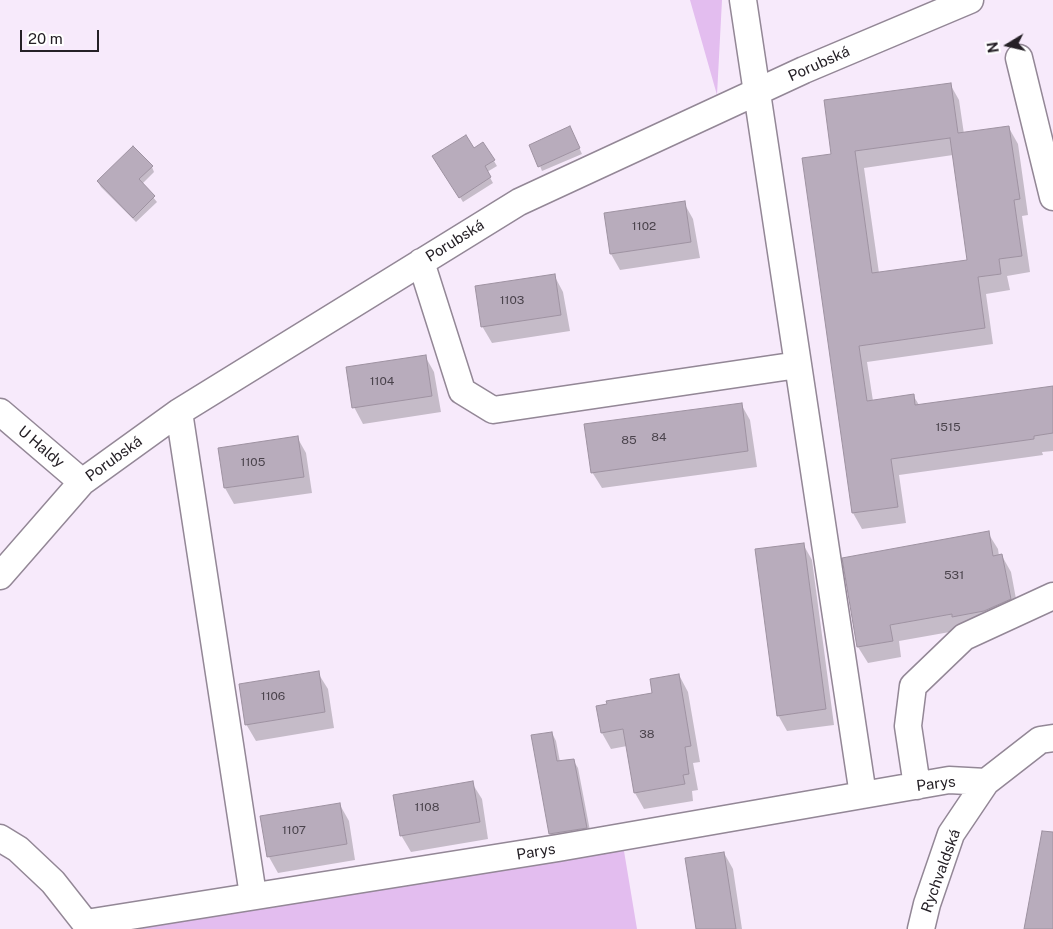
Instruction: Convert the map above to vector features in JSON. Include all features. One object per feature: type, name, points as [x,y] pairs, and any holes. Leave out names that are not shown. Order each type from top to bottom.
[{"type":"street","points":[[743,0],[863,795]]},
{"type":"street","name":"Porubská","points":[[0,576],[82,482],[179,412],[519,202],[804,70],[970,0]]},
{"type":"street","points":[[1019,58],[1053,197]]},
{"type":"street","points":[[421,262],[462,391],[492,410],[798,365]]},
{"type":"street","name":"U Haldy","points":[[0,412],[82,482]]},
{"type":"street","points":[[179,412],[253,895]]},
{"type":"street","points":[[917,786],[908,726],[913,686],[964,637],[1053,596]]},
{"type":"street","name":"Rychvaldská","points":[[921,929],[927,904],[951,834],[986,782],[1040,740],[1053,738]]},
{"type":"street","name":"Parys","points":[[88,926],[253,895],[558,848],[949,780],[986,782]]},
{"type":"street","points":[[0,838],[18,850],[53,882],[88,926]]},
{"type":"shaded area","points":[[690,0],[722,0],[717,95]]},
{"type":"shaded area","points":[[624,851],[637,929],[135,929],[140,925],[580,855]]},
{"type":"building","points":[[951,83],[958,133],[1009,126],[1020,199],[1014,200],[1022,256],[999,259],[1001,274],[978,277],[985,328],[859,346],[867,401],[914,394],[915,405],[1053,386],[1053,433],[1034,436],[1034,439],[891,459],[898,507],[852,513],[802,158],[831,154],[824,100]],"holes":[[[950,138],[967,260],[872,273],[855,151]]]},
{"type":"building","points":[[570,126],[580,148],[538,167],[529,145]]},
{"type":"building","points":[[466,135],[474,148],[483,142],[495,160],[485,166],[491,177],[459,198],[432,156]]},
{"type":"building","points":[[133,146],[153,166],[139,179],[155,196],[133,218],[97,181]]},
{"type":"building","points":[[685,201],[691,242],[610,254],[604,213]]},
{"type":"building","points":[[555,274],[561,315],[481,327],[475,286]]},
{"type":"building","points":[[426,355],[432,396],[352,408],[346,367]]},
{"type":"building","points":[[742,403],[748,451],[591,473],[584,424]]},
{"type":"building","points":[[298,436],[304,477],[224,488],[218,448]]},
{"type":"building","points":[[989,531],[993,556],[1002,554],[1011,599],[984,611],[952,617],[952,614],[890,625],[893,641],[857,647],[842,558]]},
{"type":"building","points":[[804,543],[826,709],[777,716],[755,549]]},
{"type":"building","points":[[319,671],[325,712],[245,725],[239,684]]},
{"type":"building","points":[[679,674],[691,746],[685,747],[689,774],[683,775],[685,784],[634,793],[623,729],[601,733],[596,706],[607,704],[606,701],[652,693],[650,679]]},
{"type":"building","points":[[552,732],[557,761],[574,759],[587,828],[549,834],[531,735]]},
{"type":"building","points":[[473,781],[480,822],[400,836],[393,795]]},
{"type":"building","points":[[340,803],[347,844],[267,857],[260,816]]},
{"type":"building","points":[[1042,831],[1053,832],[1053,929],[1024,929]]},
{"type":"building","points":[[724,852],[736,929],[696,929],[685,858]]}]
